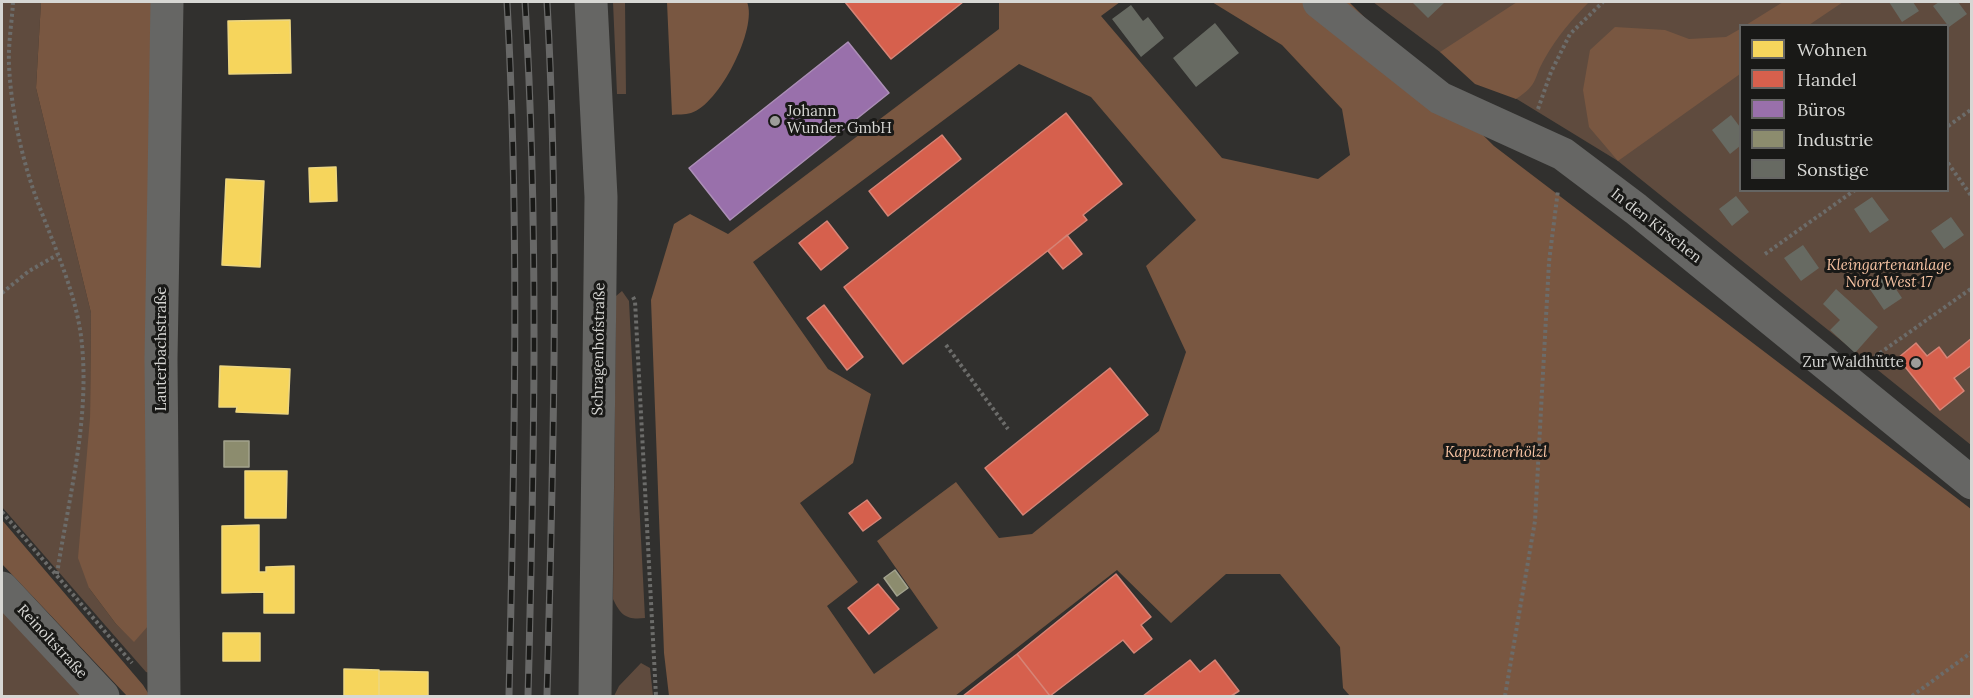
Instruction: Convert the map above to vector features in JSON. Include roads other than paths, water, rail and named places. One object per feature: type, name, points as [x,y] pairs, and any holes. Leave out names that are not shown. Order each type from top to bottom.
[{"type":"street","name":"Lauterbachstraße","points":[[164,696],[161,359],[167,2]]},
{"type":"street","name":"Schragenhofstraße","points":[[591,2],[601,197],[595,696]]},
{"type":"street","name":"In den Kirschen","points":[[1319,2],[1440,98],[1563,154],[1845,378],[1971,483]]},
{"type":"street","name":"Reinoltstraße","points":[[2,588],[103,696]]},
{"type":"railway","points":[[507,2],[515,262],[509,696]]},
{"type":"railway","points":[[525,2],[534,262],[528,696]]},
{"type":"railway","points":[[547,2],[554,262],[553,436],[547,696]]},
{"type":"place","name":"Johann Wunder GmbH","points":[[775,121]]},
{"type":"place","name":"Zur Waldhütte","points":[[1916,363]]},
{"type":"park label","name":"Kleingartenanlage Nord West 17","points":[[1889,274]]},
{"type":"park label","name":"Kapuzinerhölzl","points":[[1496,453]]}]
